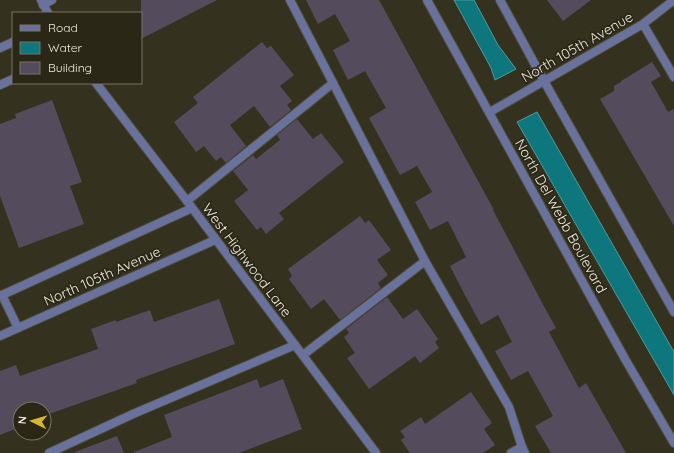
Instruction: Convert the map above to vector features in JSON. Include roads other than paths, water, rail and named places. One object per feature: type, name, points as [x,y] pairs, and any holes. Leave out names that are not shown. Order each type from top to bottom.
[{"type":"street","points":[[47,12],[42,2],[52,0]]},
{"type":"street","points":[[290,0],[425,261],[509,407],[523,450],[511,453]]},
{"type":"street","name":"North Del Webb Boulevard","points":[[427,0],[625,359],[674,443]]},
{"type":"street","points":[[500,0],[674,312]]},
{"type":"street","name":"North 105th Avenue","points":[[490,112],[644,24],[674,0]]},
{"type":"street","points":[[644,24],[674,77]]},
{"type":"street","points":[[0,48],[12,42]]},
{"type":"street","points":[[0,85],[12,79]]},
{"type":"street","points":[[187,201],[333,83]]},
{"type":"street","name":"West Highwood Lane","points":[[97,84],[187,201],[376,453]]},
{"type":"street","name":"North 105th Avenue","points":[[1,296],[192,208]]},
{"type":"street","name":"North 105th Avenue","points":[[0,336],[215,240]]},
{"type":"street","points":[[303,355],[425,261]]},
{"type":"street","points":[[1,296],[18,328]]},
{"type":"street","points":[[49,453],[133,414],[295,345]]},
{"type":"water","points":[[454,0],[474,0],[498,45],[516,69],[495,80],[491,68]]},
{"type":"water","points":[[537,112],[674,352],[674,395],[517,122]]}]
